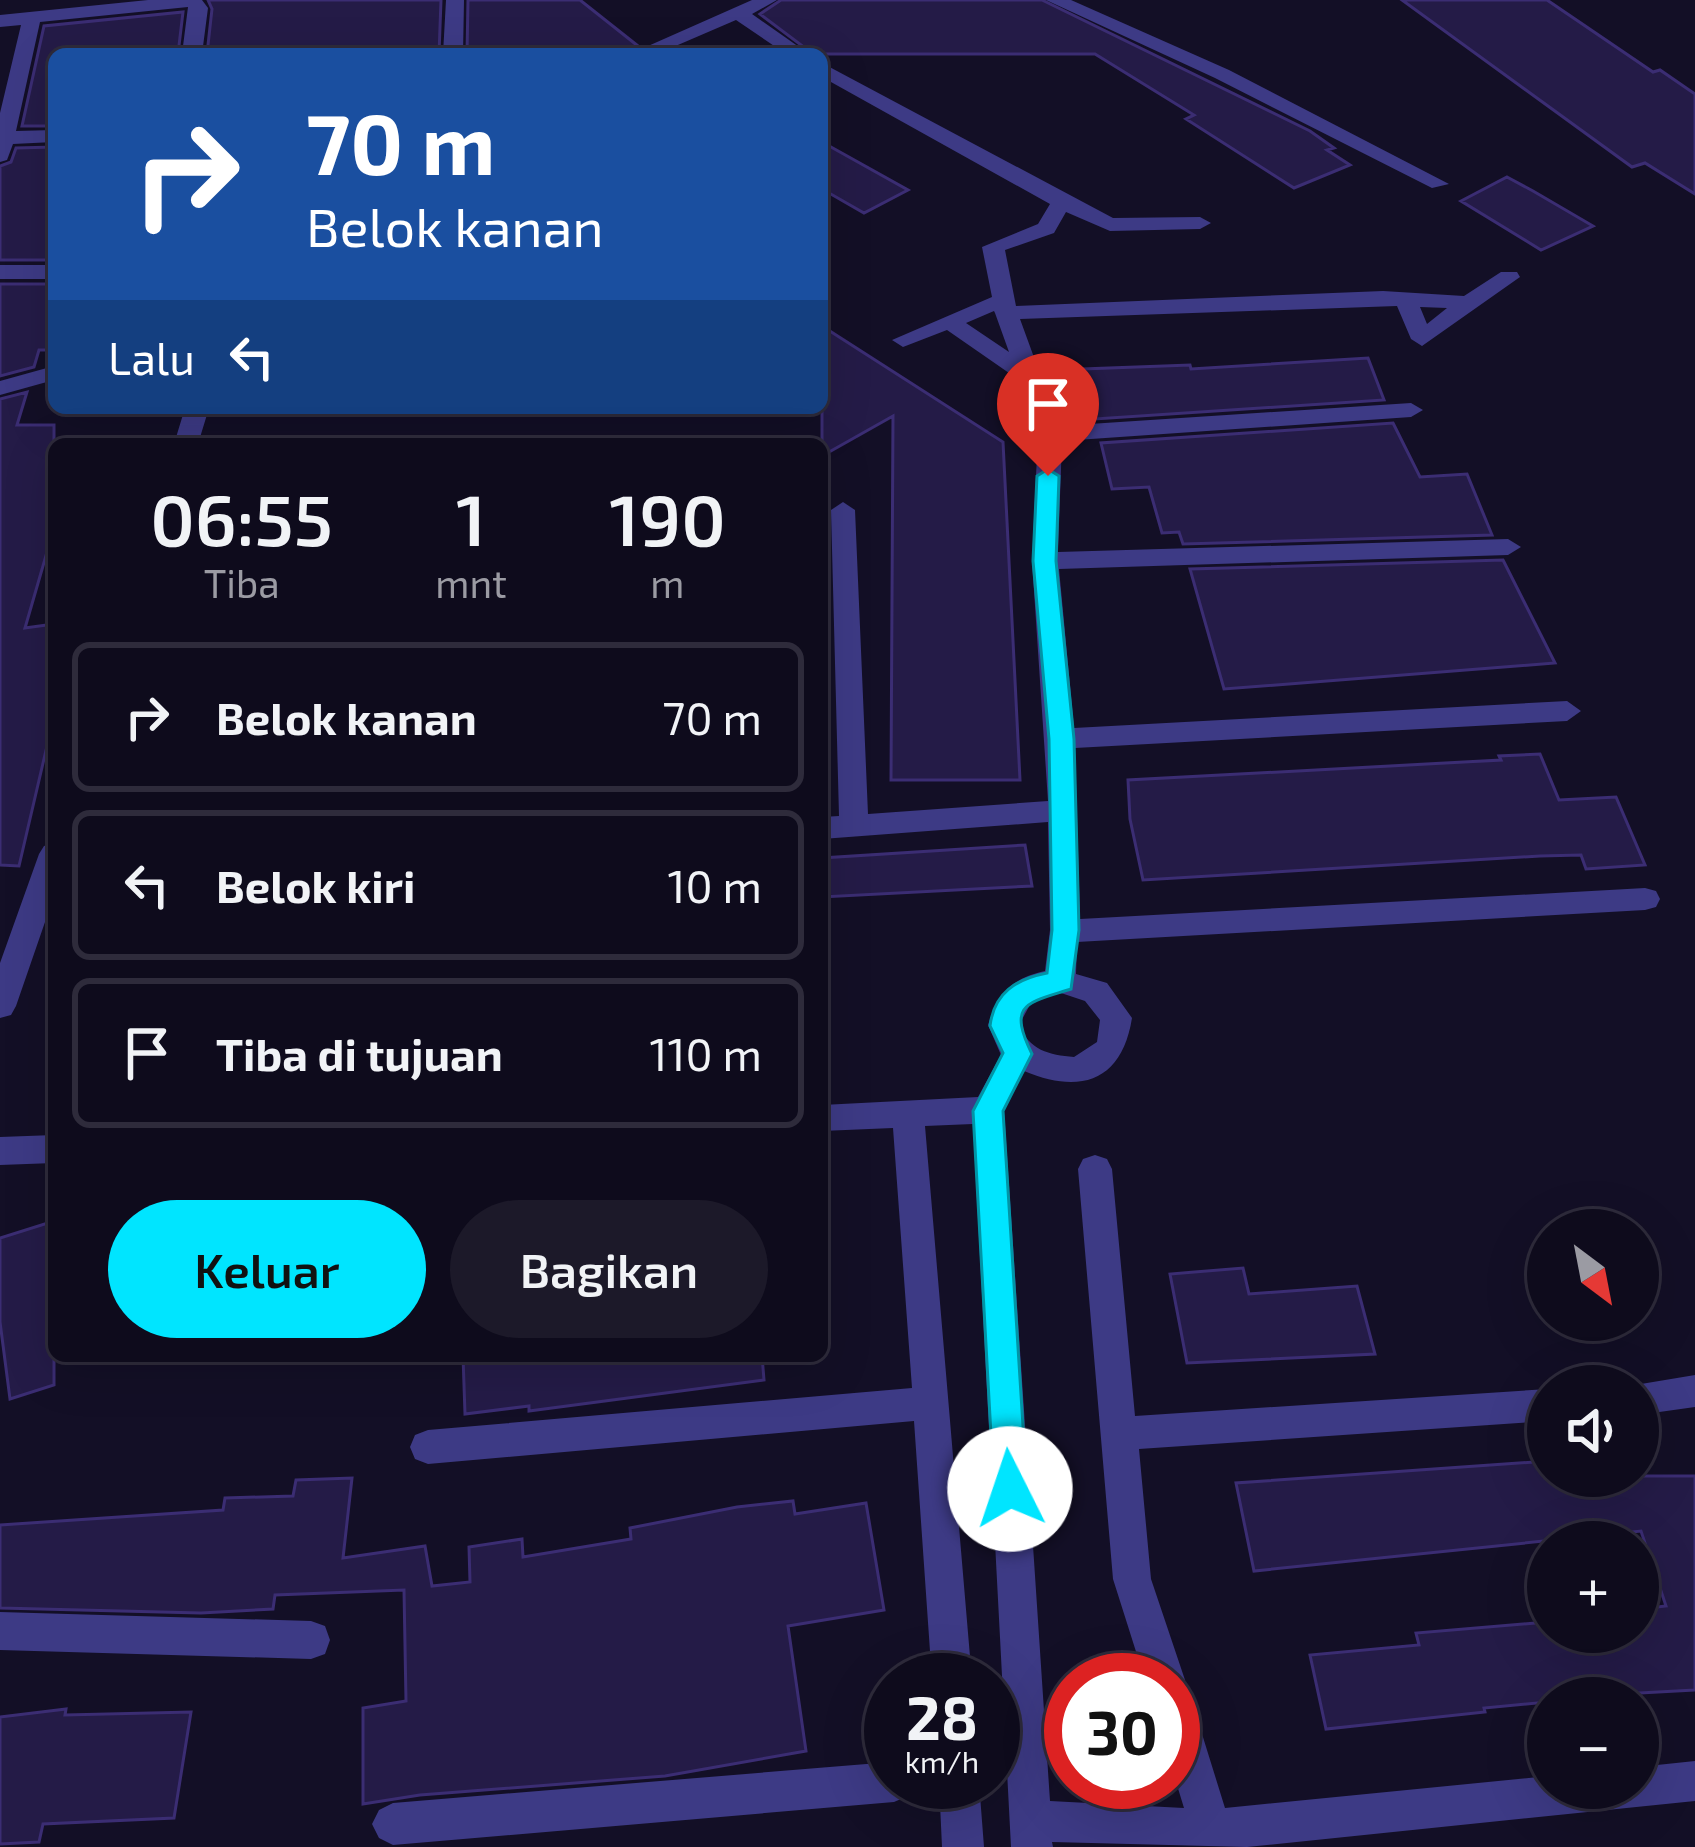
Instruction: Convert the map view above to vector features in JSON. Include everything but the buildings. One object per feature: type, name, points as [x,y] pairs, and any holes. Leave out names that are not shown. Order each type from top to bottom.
[{"type":"street","points":[[453,48],[455,0]]},
{"type":"street","points":[[654,48],[767,0]]},
{"type":"street","points":[[1055,0],[1222,74],[1439,184]]},
{"type":"street","points":[[0,21],[193,1],[199,8],[193,48]]},
{"type":"street","points":[[738,13],[790,48]]},
{"type":"street","points":[[32,18],[3,147],[48,137]]},
{"type":"street","points":[[828,73],[910,122],[1110,224]]},
{"type":"street","points":[[1046,228],[1062,202]]},
{"type":"street","points":[[1061,981],[1065,930],[1061,739],[1045,561],[1050,434],[1005,306],[993,247],[1046,228],[1200,223]]},
{"type":"street","points":[[0,272],[48,272]]},
{"type":"street","points":[[1405,299],[1422,339],[1509,277]]},
{"type":"street","points":[[903,340],[1005,306],[1405,299],[1468,303]]},
{"type":"street","points":[[949,321],[1030,377]]},
{"type":"street","points":[[0,388],[48,375]]},
{"type":"street","points":[[0,388],[48,388]]},
{"type":"street","points":[[1050,434],[1411,410]]},
{"type":"street","points":[[843,511],[836,699],[854,826]]},
{"type":"street","points":[[1045,561],[1508,547]]},
{"type":"street","points":[[1061,739],[1567,711]]},
{"type":"street","points":[[828,828],[1063,810]]},
{"type":"street","points":[[0,1006],[48,871]]},
{"type":"street","points":[[1065,930],[1106,932],[1646,899]]},
{"type":"street","points":[[1061,981],[1096,992],[1116,1018],[1112,1047],[1102,1059],[1069,1071],[1050,1070],[1018,1054],[1004,1026],[1006,1012],[1026,988],[1061,981]]},
{"type":"street","points":[[1018,1054],[988,1111],[1031,1833],[1214,1838],[1527,1800]]},
{"type":"street","points":[[828,1118],[988,1111]]},
{"type":"street","points":[[908,1112],[950,1653]]},
{"type":"street","points":[[0,1151],[48,1149]]},
{"type":"street","points":[[1095,1168],[1132,1579],[1156,1653]]},
{"type":"street","points":[[1659,1396],[1695,1391]]},
{"type":"street","points":[[428,1447],[933,1403]]},
{"type":"street","points":[[1117,1434],[1527,1406]]},
{"type":"street","points":[[0,1631],[310,1640]]},
{"type":"street","points":[[1659,1785],[1695,1781]]},
{"type":"street","points":[[393,1824],[864,1785]]},
{"type":"street","points":[[1200,1793],[1214,1838]]},
{"type":"street","points":[[960,1809],[963,1847]]},
{"type":"route","points":[[1010,1489],[988,1111],[1018,1054],[1008,1041],[1006,1012],[1026,988],[1061,981],[1065,930],[1061,739],[1045,561],[1048,476]]}]
